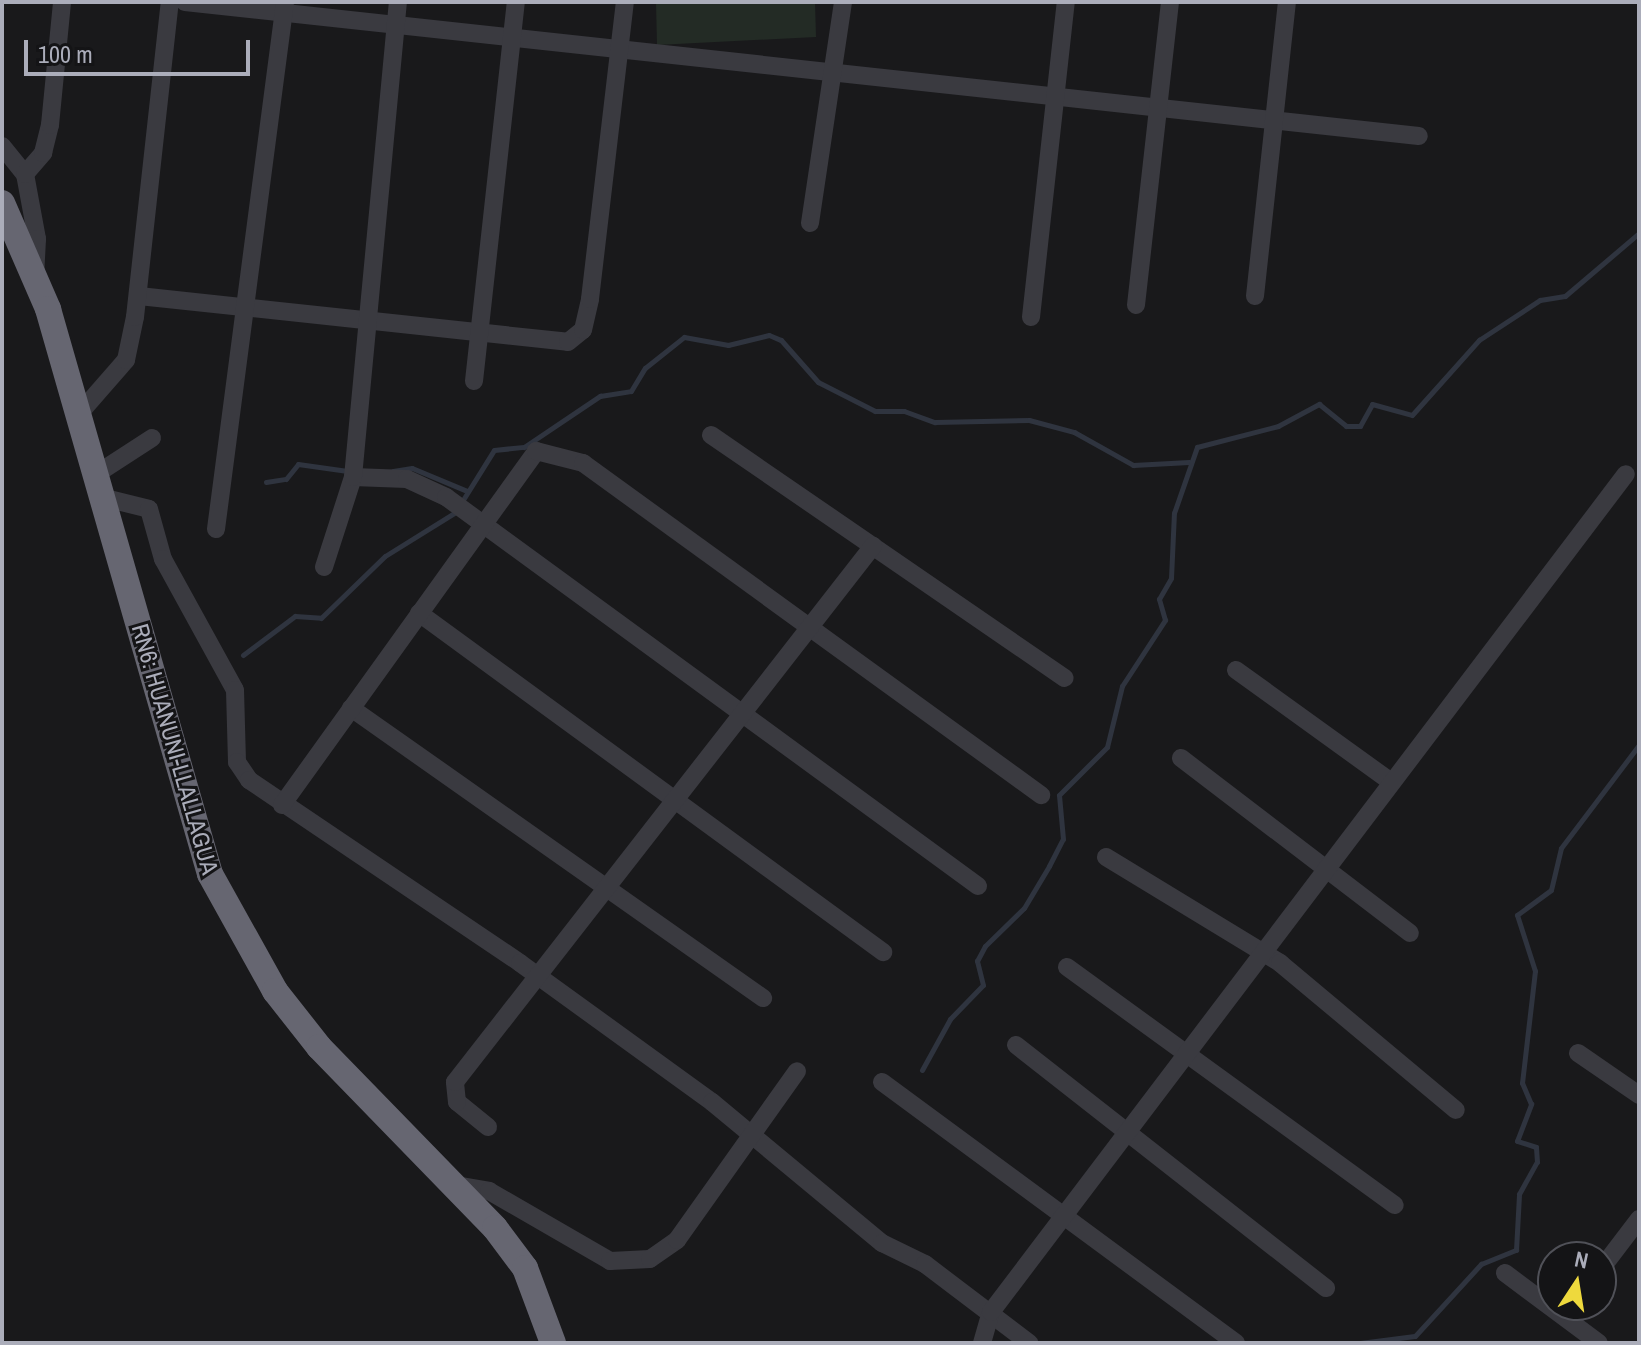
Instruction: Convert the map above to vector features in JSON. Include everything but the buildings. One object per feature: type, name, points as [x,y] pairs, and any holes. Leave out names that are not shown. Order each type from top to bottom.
[{"type":"highway","name":"RN6: HUANUNI-LLALLAGUA","points":[[2,203],[34,276],[78,415],[210,874],[238,931],[319,1047],[448,1185],[495,1228],[525,1268],[553,1343]]},
{"type":"street","points":[[25,174],[43,153],[50,125],[62,2]]},
{"type":"street","points":[[78,415],[126,360],[139,296],[170,2]]},
{"type":"street","points":[[185,2],[284,9],[395,28],[512,40],[837,68],[1419,136]]},
{"type":"street","points":[[324,567],[353,477],[398,2]]},
{"type":"street","points":[[474,381],[516,2]]},
{"type":"street","points":[[139,296],[568,342],[583,330],[625,2]]},
{"type":"street","points":[[810,223],[837,68],[843,2]]},
{"type":"street","points":[[1031,317],[1066,2]]},
{"type":"street","points":[[1136,305],[1170,2]]},
{"type":"street","points":[[1255,296],[1287,2]]},
{"type":"street","points":[[216,529],[284,9]]},
{"type":"street","points":[[2,146],[25,174],[37,239],[34,276]]},
{"type":"street","points":[[711,435],[1064,678]]},
{"type":"street","points":[[152,438],[98,486],[149,509],[163,559],[240,705],[237,762],[282,805],[537,977],[751,1135],[882,1243],[991,1312],[1029,1343]]},
{"type":"street","points":[[282,805],[529,457],[552,451],[583,463],[1041,795]]},
{"type":"street","points":[[982,1343],[991,1312],[1130,1133],[1390,781],[1626,474]]},
{"type":"street","points":[[353,477],[407,479],[446,497],[479,527],[978,886]]},
{"type":"street","points":[[488,1127],[457,1102],[455,1082],[873,546]]},
{"type":"street","points":[[419,613],[883,952]]},
{"type":"street","points":[[1236,670],[1390,781]]},
{"type":"street","points":[[351,708],[763,998]]},
{"type":"street","points":[[1181,758],[1410,933]]},
{"type":"street","points":[[1106,857],[1263,953],[1456,1110]]},
{"type":"street","points":[[1067,967],[1395,1205]]},
{"type":"street","points":[[1016,1045],[1326,1288]]},
{"type":"street","points":[[1578,1053],[1639,1095]]},
{"type":"street","points":[[448,1185],[489,1191],[610,1261],[631,1264],[677,1240],[797,1071]]},
{"type":"street","points":[[882,1082],[1065,1215],[1138,1276],[1236,1343]]},
{"type":"street","points":[[1617,1249],[1637,1225]]},
{"type":"street","points":[[1505,1273],[1537,1292]]},
{"type":"street","points":[[1578,1321],[1599,1343]]},
{"type":"shaded area","points":[[656,2],[815,2],[816,37],[657,45]]},
{"type":"waterway","points":[[922,1070],[950,1019],[983,985],[977,961],[985,946],[1024,908],[1049,866],[1063,839],[1059,795],[1107,747],[1122,686],[1165,620],[1159,599],[1171,578],[1174,513],[1197,447],[1278,426],[1319,404],[1346,426],[1360,426],[1372,404],[1412,415],[1479,340],[1540,300],[1565,296],[1639,233]]},
{"type":"waterway","points":[[461,503],[494,450],[524,447],[600,396],[631,391],[645,368],[684,337],[728,345],[769,335],[781,340],[818,382],[875,411],[904,411],[935,422],[1029,420],[1074,432],[1133,465],[1189,462]]},
{"type":"waterway","points":[[266,482],[286,479],[298,464],[348,471]]},
{"type":"waterway","points":[[393,471],[412,468],[467,491]]},
{"type":"waterway","points":[[243,655],[295,616],[321,618],[385,556],[456,512]]},
{"type":"waterway","points":[[1360,1343],[1415,1336],[1481,1264],[1516,1250],[1519,1194],[1537,1162],[1536,1147],[1517,1141],[1531,1104],[1522,1083],[1535,971],[1517,915],[1551,890],[1561,848],[1639,745]]}]
